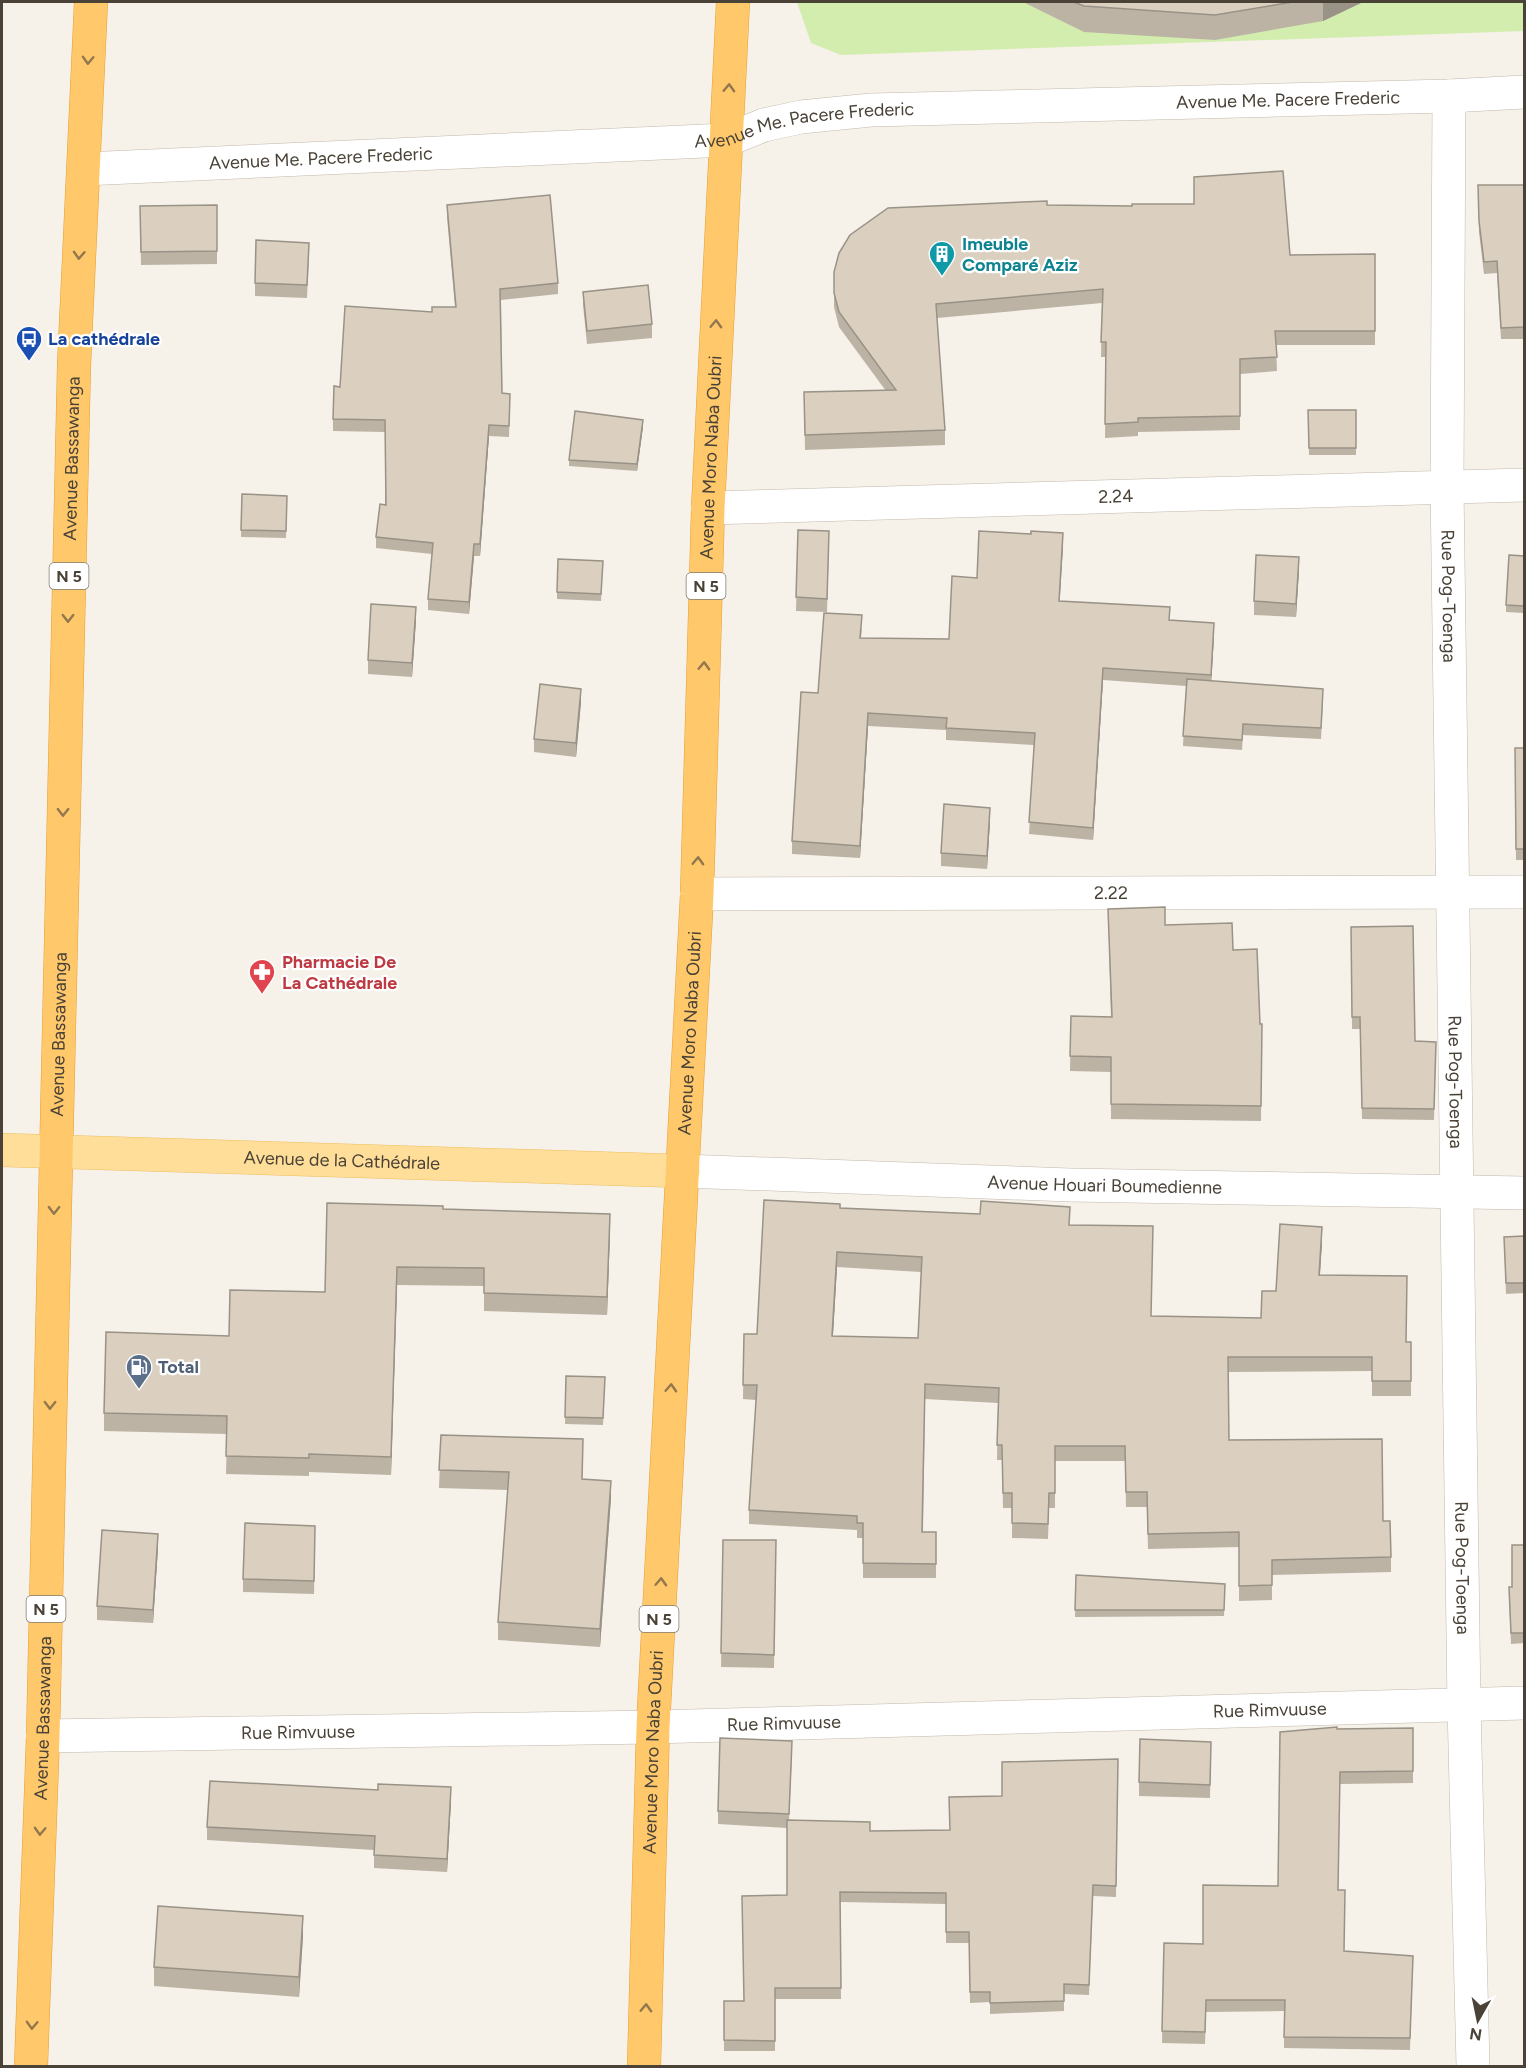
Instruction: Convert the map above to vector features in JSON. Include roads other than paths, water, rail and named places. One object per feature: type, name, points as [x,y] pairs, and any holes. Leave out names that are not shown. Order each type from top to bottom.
[{"type":"highway","name":"Avenue Bassawanga","points":[[31,2067],[43,1736],[74,364],[91,2]]},
{"type":"highway","name":"Avenue Moro Naba Oubri","points":[[644,2067],[653,1727],[698,894],[708,507],[733,2]]},
{"type":"main road","name":"Avenue de la Cathédrale","points":[[2,1150],[683,1171]]},
{"type":"street","name":"Avenue Me. Pacere Frederic","points":[[84,169],[727,140],[764,125],[792,119],[871,110],[1449,96],[1521,89]]},
{"type":"street","name":"Rue Pog-Toenga","points":[[1449,96],[1447,486],[1464,1706],[1473,2067]]},
{"type":"street","name":"2.24","points":[[708,507],[1524,485]]},
{"type":"street","name":"2.22","points":[[698,894],[1524,892]]},
{"type":"street","name":"Avenue Houari Boumedienne","points":[[683,1171],[1070,1185],[1524,1193]]},
{"type":"street","name":"Rue Rimvuuse","points":[[43,1736],[653,1727],[1524,1703]]},
{"type":"place","name":"Imeuble Comparé Aziz","points":[[942,277]]},
{"type":"place","name":"La cathédrale","points":[[29,362]]},
{"type":"place","name":"Pharmacie De La Cathédrale","points":[[262,995]]},
{"type":"place","name":"Total","points":[[139,1390]]}]
